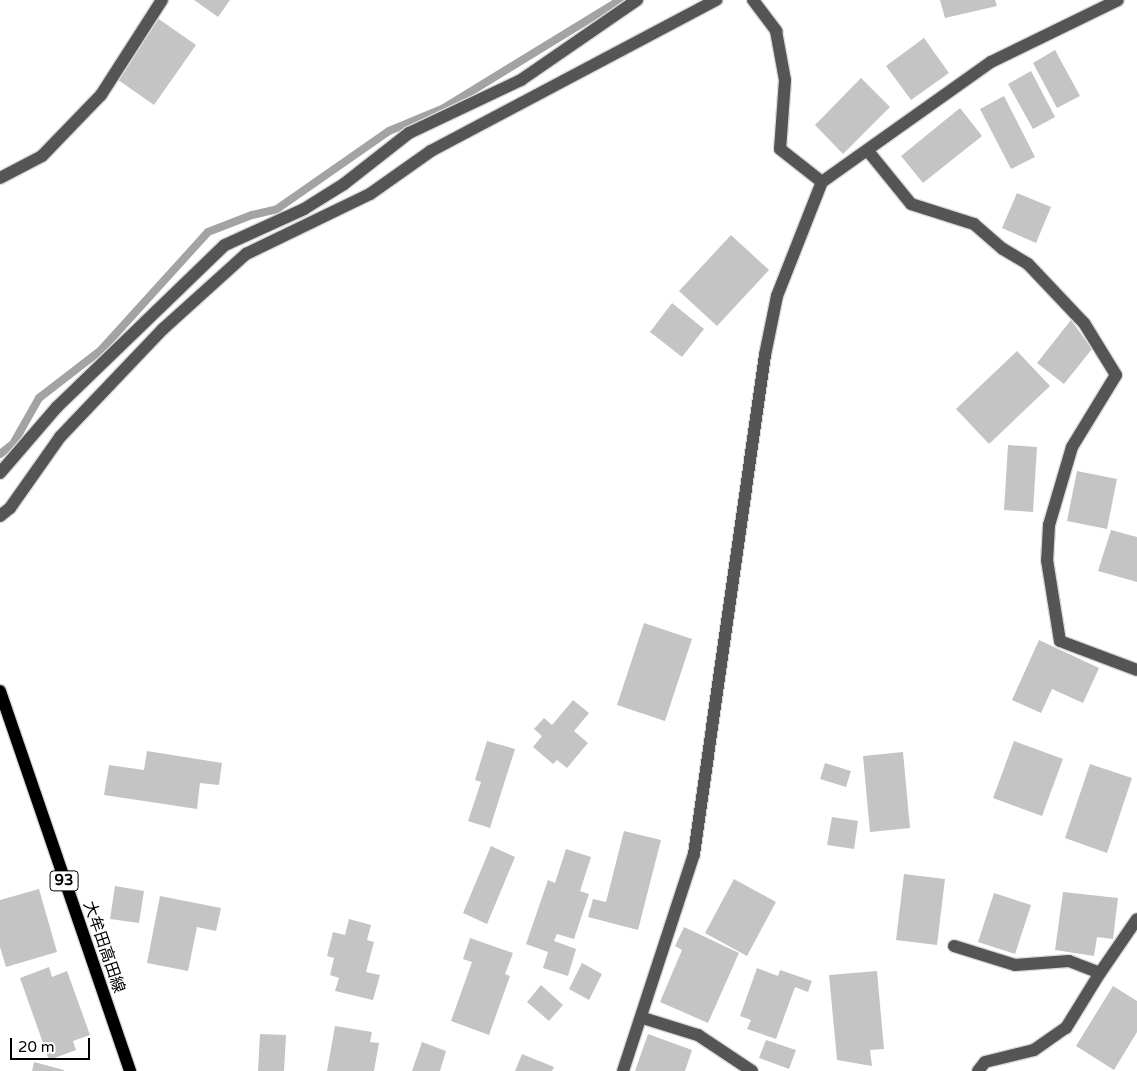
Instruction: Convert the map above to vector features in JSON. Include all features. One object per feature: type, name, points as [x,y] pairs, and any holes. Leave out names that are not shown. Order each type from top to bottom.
[{"type":"main road","name":"大牟田高田線","points":[[0,692],[130,1071]]},
{"type":"street","points":[[0,178],[42,156],[101,95],[162,0]]},
{"type":"street","points":[[0,473],[57,407],[225,245],[304,209],[344,184],[409,133],[521,80],[636,0]]},
{"type":"street","points":[[0,516],[60,437],[163,329],[246,254],[370,194],[431,150],[716,0]]},
{"type":"street","points":[[753,0],[776,32],[785,80],[780,149],[822,182]]},
{"type":"street","points":[[623,1071],[643,1018],[694,854],[765,355],[777,296],[822,182],[868,151],[916,112],[991,62],[1118,0]]},
{"type":"street","points":[[868,151],[911,204],[974,224],[1003,249],[1028,264],[1084,323],[1116,375],[1072,447],[1049,524],[1047,560],[1060,641],[1137,670]]},
{"type":"street","points":[[978,1071],[986,1062],[1034,1050],[1066,1028],[1100,973],[1137,919]]},
{"type":"street","points":[[954,946],[1015,965],[1069,962],[1100,973]]},
{"type":"street","points":[[643,1018],[698,1035],[752,1071]]},
{"type":"building","points":[[194,0],[230,0],[218,17]]},
{"type":"building","points":[[940,0],[995,0],[997,6],[945,18]]},
{"type":"building","points":[[156,17],[196,45],[154,105],[114,77]]},
{"type":"building","points":[[924,38],[949,73],[911,100],[886,66]]},
{"type":"building","points":[[1055,50],[1080,96],[1057,108],[1033,63]]},
{"type":"building","points":[[1031,71],[1055,117],[1033,129],[1008,84]]},
{"type":"building","points":[[861,78],[890,107],[843,154],[815,125]]},
{"type":"building","points":[[1004,96],[1035,157],[1011,169],[980,109]]},
{"type":"building","points":[[960,108],[982,136],[923,183],[901,156]]},
{"type":"building","points":[[1017,193],[1051,207],[1036,243],[1002,228]]},
{"type":"building","points":[[731,235],[769,270],[717,326],[679,291]]},
{"type":"building","points":[[672,303],[704,329],[682,357],[650,332]]},
{"type":"building","points":[[1071,320],[1092,349],[1064,384],[1037,363]]},
{"type":"building","points":[[1017,351],[1050,386],[989,444],[956,409]]},
{"type":"building","points":[[1008,445],[1037,447],[1033,512],[1004,510]]},
{"type":"building","points":[[1077,471],[1117,479],[1107,529],[1067,521]]},
{"type":"building","points":[[1111,530],[1137,537],[1137,582],[1098,571]]},
{"type":"building","points":[[644,623],[692,639],[665,721],[617,705]]},
{"type":"building","points":[[1039,640],[1099,668],[1083,703],[1052,689],[1041,713],[1012,700]]},
{"type":"building","points":[[573,700],[589,713],[574,731],[588,743],[567,768],[557,760],[553,764],[533,747],[542,736],[534,729],[544,718],[552,725]]},
{"type":"building","points":[[487,741],[515,749],[490,828],[468,821],[481,782],[475,780]]},
{"type":"building","points":[[1014,741],[1063,759],[1042,816],[993,798]]},
{"type":"building","points":[[147,751],[222,763],[219,785],[200,783],[197,809],[104,795],[109,765],[144,770]]},
{"type":"building","points":[[903,752],[910,828],[870,832],[863,756]]},
{"type":"building","points":[[825,763],[851,771],[846,787],[820,779]]},
{"type":"building","points":[[1090,764],[1132,778],[1107,853],[1065,838]]},
{"type":"building","points":[[832,817],[858,821],[854,849],[827,845]]},
{"type":"building","points":[[624,831],[661,840],[638,930],[588,917],[593,899],[606,902]]},
{"type":"building","points":[[491,846],[515,857],[487,924],[463,913]]},
{"type":"building","points":[[566,849],[591,857],[580,891],[589,894],[574,939],[557,934],[554,941],[576,949],[568,976],[543,968],[548,952],[526,944],[548,880],[555,883]]},
{"type":"building","points":[[904,874],[945,879],[937,945],[896,940]]},
{"type":"building","points":[[734,879],[776,902],[747,956],[705,933]]},
{"type":"building","points":[[115,886],[144,891],[139,923],[110,919]]},
{"type":"building","points":[[39,889],[57,952],[6,967],[0,947],[0,900]]},
{"type":"building","points":[[1063,892],[1118,898],[1113,939],[1097,937],[1094,956],[1055,950]]},
{"type":"building","points":[[994,893],[1031,905],[1015,954],[978,942]]},
{"type":"building","points":[[160,896],[221,908],[216,931],[197,927],[188,971],[147,963]]},
{"type":"building","points":[[349,919],[371,925],[367,940],[374,942],[366,972],[380,975],[373,1000],[335,991],[339,978],[330,975],[334,958],[327,956],[333,932],[345,935]]},
{"type":"building","points":[[684,927],[739,953],[708,1023],[660,1002],[682,950],[675,946]]},
{"type":"building","points":[[470,938],[513,953],[505,974],[510,976],[489,1035],[451,1021],[472,962],[463,959]]},
{"type":"building","points":[[582,963],[602,974],[589,1000],[569,989]]},
{"type":"building","points":[[49,967],[52,977],[67,971],[90,1035],[73,1041],[76,1050],[49,1060],[20,978]]},
{"type":"building","points":[[757,968],[778,976],[780,970],[812,981],[808,992],[795,987],[776,1039],[747,1029],[751,1020],[740,1016]]},
{"type":"building","points":[[877,971],[884,1049],[870,1050],[872,1066],[837,1060],[829,975]]},
{"type":"building","points":[[541,985],[563,1005],[549,1021],[527,1002]]},
{"type":"building","points":[[1113,986],[1137,1001],[1137,1032],[1114,1070],[1076,1046]]},
{"type":"building","points":[[335,1026],[372,1032],[370,1042],[379,1043],[374,1071],[327,1071]]},
{"type":"building","points":[[260,1034],[286,1035],[284,1071],[258,1071]]},
{"type":"building","points":[[648,1034],[692,1050],[685,1071],[635,1071]]},
{"type":"building","points":[[766,1040],[796,1050],[789,1069],[759,1058]]},
{"type":"building","points":[[422,1042],[446,1051],[440,1071],[412,1071]]},
{"type":"building","points":[[522,1054],[554,1067],[552,1071],[515,1071]]},
{"type":"building","points":[[34,1062],[64,1070],[64,1071],[32,1071]]},
{"type":"waterway","points":[[0,454],[13,444],[39,398],[101,350],[208,232],[252,215],[277,209],[389,131],[444,108],[620,0]]}]
